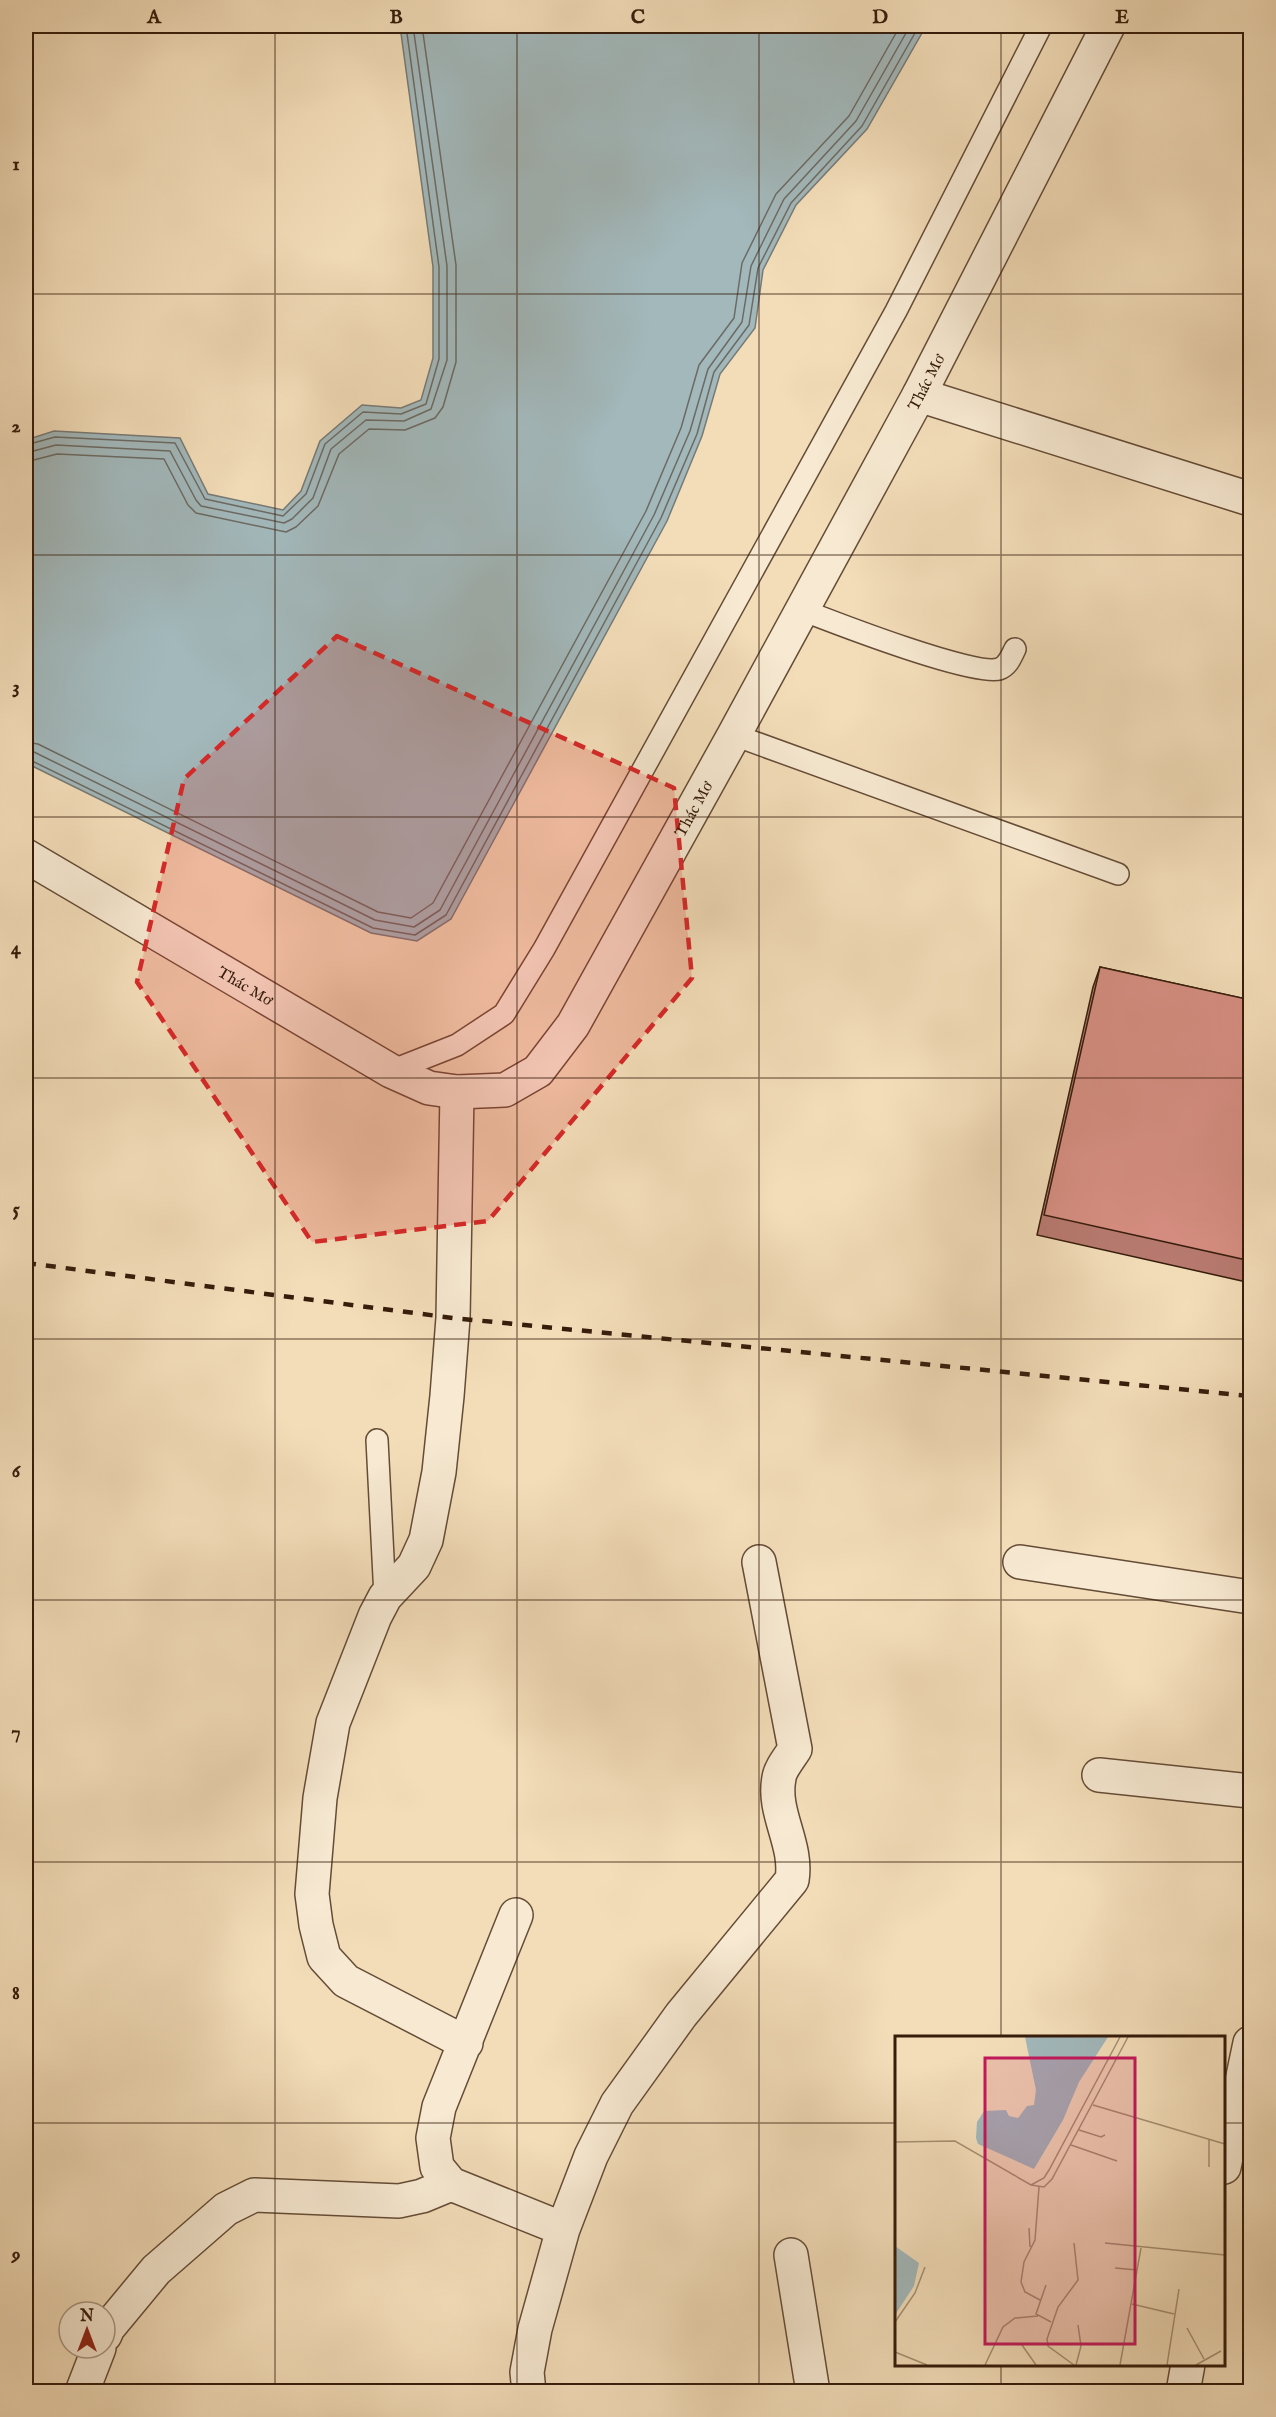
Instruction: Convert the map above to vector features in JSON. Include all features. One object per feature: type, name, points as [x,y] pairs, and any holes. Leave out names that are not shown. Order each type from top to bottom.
[{"type":"street","name":"Thác Mơ","points":[[26,856],[391,1071],[429,1088],[457,1092],[505,1090],[538,1071],[573,1025],[734,735],[919,395],[1108,26]]},
{"type":"street","points":[[919,395],[1251,499]]},
{"type":"street","points":[[457,1092],[453,1318],[439,1472],[426,1540],[414,1566],[385,1597],[375,1616],[333,1723],[320,1798],[312,1894],[316,1925],[324,1957],[346,1981],[466,2043]]},
{"type":"street","points":[[529,2391],[527,2372],[535,2329],[563,2229],[591,2156],[617,2104],[681,2015],[792,1880],[794,1868],[792,1847],[780,1809],[778,1776],[795,1749],[759,1562]]},
{"type":"street","points":[[1020,1562],[1251,1597]]},
{"type":"street","points":[[1099,1775],[1251,1791]]},
{"type":"street","points":[[516,1915],[439,2108],[434,2138],[438,2167],[451,2184],[563,2229]]},
{"type":"street","points":[[1225,2163],[1247,2077],[1251,2043]]},
{"type":"street","points":[[117,2317],[156,2270],[226,2209],[254,2194],[399,2201],[422,2196],[451,2184]]},
{"type":"street","points":[[791,2255],[813,2391]]},
{"type":"street","points":[[82,2391],[94,2360]]},
{"type":"street","points":[[1184,2391],[1188,2366]]},
{"type":"lane","points":[[391,1071],[457,1045],[504,1014],[544,950],[896,311],[1041,26]]},
{"type":"lane","points":[[802,610],[905,648],[981,670],[996,670],[1004,667],[1015,649]]},
{"type":"lane","points":[[734,735],[1118,874]]},
{"type":"lane","points":[[377,1440],[385,1597]]},
{"type":"highlighted area","points":[[337,636],[674,788],[692,978],[488,1221],[312,1242],[137,982],[184,779]]},
{"type":"water","points":[[400,26],[926,26],[867,129],[796,205],[763,270],[755,328],[720,374],[702,436],[667,521],[451,919],[417,941],[371,933],[26,763],[26,440],[54,431],[180,438],[208,494],[283,510],[301,491],[320,441],[362,405],[401,408],[421,400],[433,358],[433,267]]},
{"type":"building","points":[[1100,967],[1251,1000],[1251,1261],[1044,1215]]},
{"type":"railway","points":[[26,1263],[453,1318],[1250,1396]]}]
